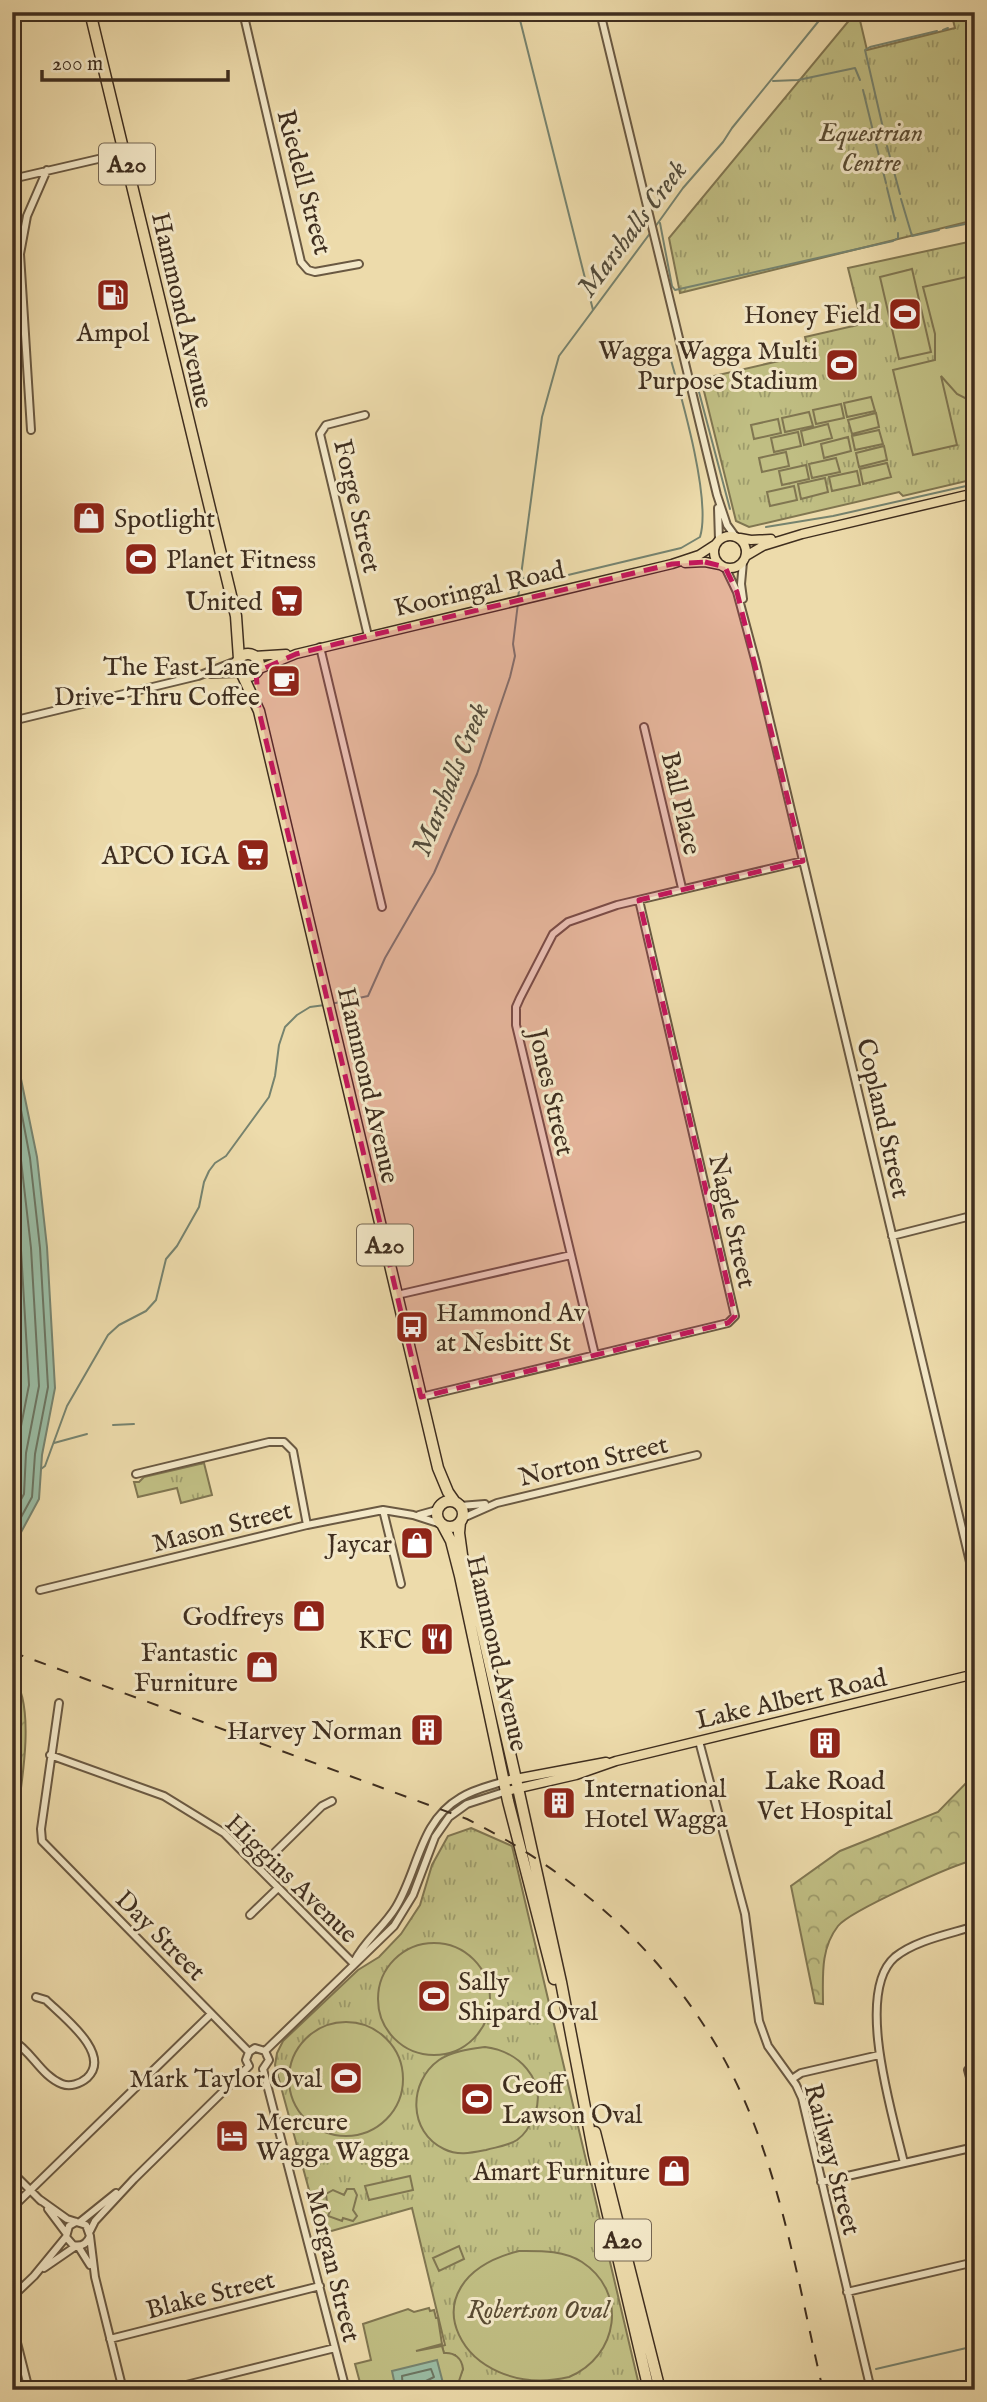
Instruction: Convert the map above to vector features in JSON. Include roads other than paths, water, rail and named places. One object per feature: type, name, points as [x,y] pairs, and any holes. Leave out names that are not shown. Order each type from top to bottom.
[{"type":"highway","name":"Hammond Avenue","points":[[91,16],[236,617],[239,660]]},
{"type":"highway","name":"Hammond Avenue","points":[[236,617],[253,656]]},
{"type":"highway","points":[[239,660],[244,655],[253,656]]},
{"type":"highway","name":"A20","points":[[253,656],[258,662],[257,671]]},
{"type":"highway","name":"A20","points":[[239,660],[238,667],[242,673]]},
{"type":"highway","name":"Hammond Avenue","points":[[257,671],[259,711],[421,1398],[438,1468],[448,1492],[457,1504]]},
{"type":"highway","points":[[242,673],[249,676],[257,671]]},
{"type":"highway","name":"Hammond Avenue","points":[[242,673],[259,711]]},
{"type":"highway","name":"Hammond Avenue","points":[[438,1468],[439,1507]]},
{"type":"highway","points":[[439,1507],[447,1501],[457,1504]]},
{"type":"highway","name":"A20","points":[[457,1504],[461,1520]]},
{"type":"highway","name":"A20","points":[[439,1507],[437,1517],[442,1525]]},
{"type":"highway","name":"Hammond Avenue","points":[[461,1520],[460,1546],[517,1783]]},
{"type":"highway","points":[[442,1525],[450,1528],[461,1520]]},
{"type":"highway","name":"Hammond Avenue","points":[[442,1525],[451,1541],[460,1576],[506,1786]]},
{"type":"highway","name":"A20","points":[[517,1783],[577,2060],[594,2155],[649,2390]]},
{"type":"highway","name":"A20","points":[[506,1786],[540,1932],[577,2060]]},
{"type":"highway","name":"A20","points":[[583,2091],[602,2154],[660,2390]]},
{"type":"main road","points":[[802,534],[763,546],[737,567],[723,566],[714,555],[717,542],[729,535],[767,540],[975,493]]},
{"type":"main road","points":[[737,537],[746,548],[745,559]]},
{"type":"main road","name":"Kooringal Road","points":[[257,671],[296,654],[672,564],[699,555],[717,542]]},
{"type":"main road","name":"Kooringal Road","points":[[672,564],[705,562],[723,566]]},
{"type":"main road","name":"Kooringal Road","points":[[253,656],[296,654]]},
{"type":"main road","name":"Lake Albert Road","points":[[506,1786],[584,1765],[616,1762],[975,1674]]},
{"type":"street","points":[[91,16],[121,12]]},
{"type":"street","name":"Riedell Street","points":[[243,12],[301,262],[308,270],[315,272],[359,264]]},
{"type":"street","points":[[600,12],[717,495],[727,524],[737,537]]},
{"type":"street","points":[[12,178],[124,153]]},
{"type":"street","points":[[31,430],[20,254],[27,216],[47,170]]},
{"type":"street","name":"Forge Street","points":[[365,415],[326,425],[320,434],[368,636]]},
{"type":"street","points":[[717,495],[717,542]]},
{"type":"street","name":"Copland Street","points":[[745,559],[742,596],[756,663],[975,1583]]},
{"type":"street","name":"Copland Street","points":[[723,566],[737,592],[756,663]]},
{"type":"street","points":[[320,648],[382,907]]},
{"type":"street","points":[[12,721],[198,676],[239,660]]},
{"type":"street","points":[[198,676],[242,673]]},
{"type":"street","name":"Ball Place","points":[[644,727],[682,888]]},
{"type":"street","name":"Jones Street","points":[[595,1355],[516,1025],[516,1007],[553,934],[586,914],[682,888],[803,861]]},
{"type":"street","name":"Nagle Street","points":[[421,1398],[727,1323],[735,1316],[639,900]]},
{"type":"street","points":[[892,1236],[975,1215]]},
{"type":"street","points":[[397,1295],[571,1255]]},
{"type":"street","points":[[136,1474],[269,1442],[284,1442],[293,1451],[307,1525]]},
{"type":"street","name":"Norton Street","points":[[461,1520],[477,1510],[497,1503],[697,1455]]},
{"type":"street","name":"Norton Street","points":[[457,1504],[497,1503]]},
{"type":"street","name":"Mason Street","points":[[414,1515],[439,1507]]},
{"type":"street","points":[[383,1510],[401,1584]]},
{"type":"street","name":"Mason Street","points":[[40,1590],[307,1525],[383,1510],[414,1515],[442,1525]]},
{"type":"street","points":[[50,1755],[59,1703]]},
{"type":"street","name":"Railway Street","points":[[699,1741],[744,1908],[759,2021],[768,2046],[802,2098],[871,2390]]},
{"type":"street","name":"Day Street","points":[[50,1755],[41,1829],[45,1846],[249,2052]]},
{"type":"street","name":"Higgins Avenue","points":[[50,1755],[171,1799],[224,1833],[353,1963]]},
{"type":"street","points":[[353,1963],[359,1950],[381,1928],[402,1898],[427,1834],[437,1817],[457,1799],[475,1790],[506,1786]]},
{"type":"street","points":[[265,2051],[353,1963],[366,1956],[399,1919],[413,1895],[443,1823],[457,1809],[506,1786]]},
{"type":"street","points":[[260,1868],[321,1806],[332,1801]]},
{"type":"street","points":[[250,1915],[278,1888]]},
{"type":"street","points":[[904,2163],[879,2055],[879,1983],[888,1964],[907,1950],[975,1926]]},
{"type":"street","points":[[381,1928],[387,1933]]},
{"type":"street","points":[[372,1937],[378,1943]]},
{"type":"street","points":[[12,2040],[60,2084],[77,2084],[91,2074],[95,2060],[89,2044],[46,2000],[36,1997]]},
{"type":"street","points":[[12,2208],[211,2014]]},
{"type":"street","points":[[259,2048],[265,2051],[269,2060],[263,2069],[257,2070],[249,2066],[246,2057],[249,2052],[259,2048]]},
{"type":"street","points":[[792,2079],[801,2073],[879,2055]]},
{"type":"street","points":[[34,2276],[87,2242],[95,2221],[249,2066]]},
{"type":"street","name":"Morgan Street","points":[[263,2069],[346,2390]]},
{"type":"street","points":[[968,2070],[975,2096]]},
{"type":"street","points":[[821,2182],[975,2147]]},
{"type":"street","points":[[12,2172],[58,2214],[86,2225],[90,2233],[95,2277]]},
{"type":"street","points":[[12,2297],[34,2276],[66,2235],[69,2226],[134,2179]]},
{"type":"street","points":[[39,2199],[70,2243],[77,2246],[89,2261],[123,2390]]},
{"type":"street","points":[[848,2292],[975,2262]]},
{"type":"street","name":"Blake Street","points":[[110,2339],[320,2286]]},
{"type":"street","points":[[12,2323],[30,2390]]},
{"type":"street","points":[[166,2390],[335,2348]]},
{"type":"water","points":[[12,1035],[37,1157],[47,1247],[55,1388],[42,1455],[39,1499],[12,1549]]},
{"type":"water","points":[[437,2360],[443,2383],[417,2390],[396,2390],[392,2371]]},
{"type":"waterway","points":[[518,12],[593,310]]},
{"type":"waterway","name":"Marshalls Creek","points":[[655,227],[683,188],[826,12]]},
{"type":"waterway","points":[[943,30],[948,28]]},
{"type":"waterway","points":[[886,141],[865,50],[937,31]]},
{"type":"waterway","points":[[773,81],[798,80],[855,68],[860,80]]},
{"type":"waterway","points":[[863,90],[873,131]]},
{"type":"waterway","points":[[875,140],[886,183]]},
{"type":"waterway","points":[[887,146],[900,194]]},
{"type":"waterway","points":[[887,188],[895,220]]},
{"type":"waterway","points":[[901,199],[912,236],[939,230]]},
{"type":"waterway","points":[[946,228],[975,222]]},
{"type":"waterway","points":[[660,223],[675,290],[893,241],[898,238],[898,233]]},
{"type":"waterway","name":"Marshalls Creek","points":[[518,598],[542,417],[559,356],[651,232]]},
{"type":"waterway","points":[[521,577],[543,581],[681,548],[700,537],[703,519],[698,471],[667,346]]},
{"type":"waterway","points":[[699,392],[730,509]]},
{"type":"waterway","points":[[766,527],[833,516],[975,484]]},
{"type":"waterway","name":"Marshalls Creek","points":[[331,1004],[368,996],[385,958],[434,873],[477,774],[510,677],[515,656],[513,644],[518,603]]},
{"type":"waterway","name":"Marshalls Creek","points":[[41,1469],[45,1466],[67,1406],[108,1335],[119,1325],[146,1311],[156,1300],[166,1259],[177,1246],[199,1207],[209,1171],[226,1156],[269,1097],[285,1027],[310,1007],[325,1005]]},
{"type":"waterway","points":[[113,1425],[134,1424]]},
{"type":"waterway","points":[[54,1443],[87,1434]]},
{"type":"waterway","points":[[876,2369],[975,2346]]},
{"type":"railway","points":[[12,1652],[467,1819],[559,1874],[601,1908],[639,1944],[674,1984],[705,2028],[732,2074],[754,2124],[776,2189],[823,2390]]},
{"type":"place","name":"Ampol","points":[[113,295]]},
{"type":"place","name":"Honey Field","points":[[905,314]]},
{"type":"place","name":"Wagga Wagga Multi Purpose Stadium","points":[[842,365]]},
{"type":"place","name":"Spotlight","points":[[89,518]]},
{"type":"place","name":"Planet Fitness","points":[[141,559]]},
{"type":"place","name":"United","points":[[287,601]]},
{"type":"place","name":"The Fast Lane Drive-Thru Coffee","points":[[284,681]]},
{"type":"place","name":"APCO IGA","points":[[253,855]]},
{"type":"place","name":"Hammond Av at Nesbitt St","points":[[412,1327]]},
{"type":"place","name":"Jaycar","points":[[417,1543]]},
{"type":"place","name":"Godfreys","points":[[309,1616]]},
{"type":"place","name":"KFC","points":[[437,1639]]},
{"type":"place","name":"Fantastic Furniture","points":[[262,1667]]},
{"type":"place","name":"Harvey Norman","points":[[427,1730]]},
{"type":"place","name":"Lake Road Vet Hospital","points":[[825,1743]]},
{"type":"place","name":"International Hotel Wagga","points":[[559,1803]]},
{"type":"place","name":"Sally Shipard Oval","points":[[434,1996]]},
{"type":"place","name":"Mark Taylor Oval","points":[[346,2078]]},
{"type":"place","name":"Geoff Lawson Oval","points":[[477,2099]]},
{"type":"place","name":"Mercure Wagga Wagga","points":[[232,2136]]},
{"type":"place","name":"Amart Furniture","points":[[674,2171]]},
{"type":"park label","name":"Equestrian Centre","points":[[871,147]]},
{"type":"park label","name":"Robertson Oval","points":[[538,2309]]}]
